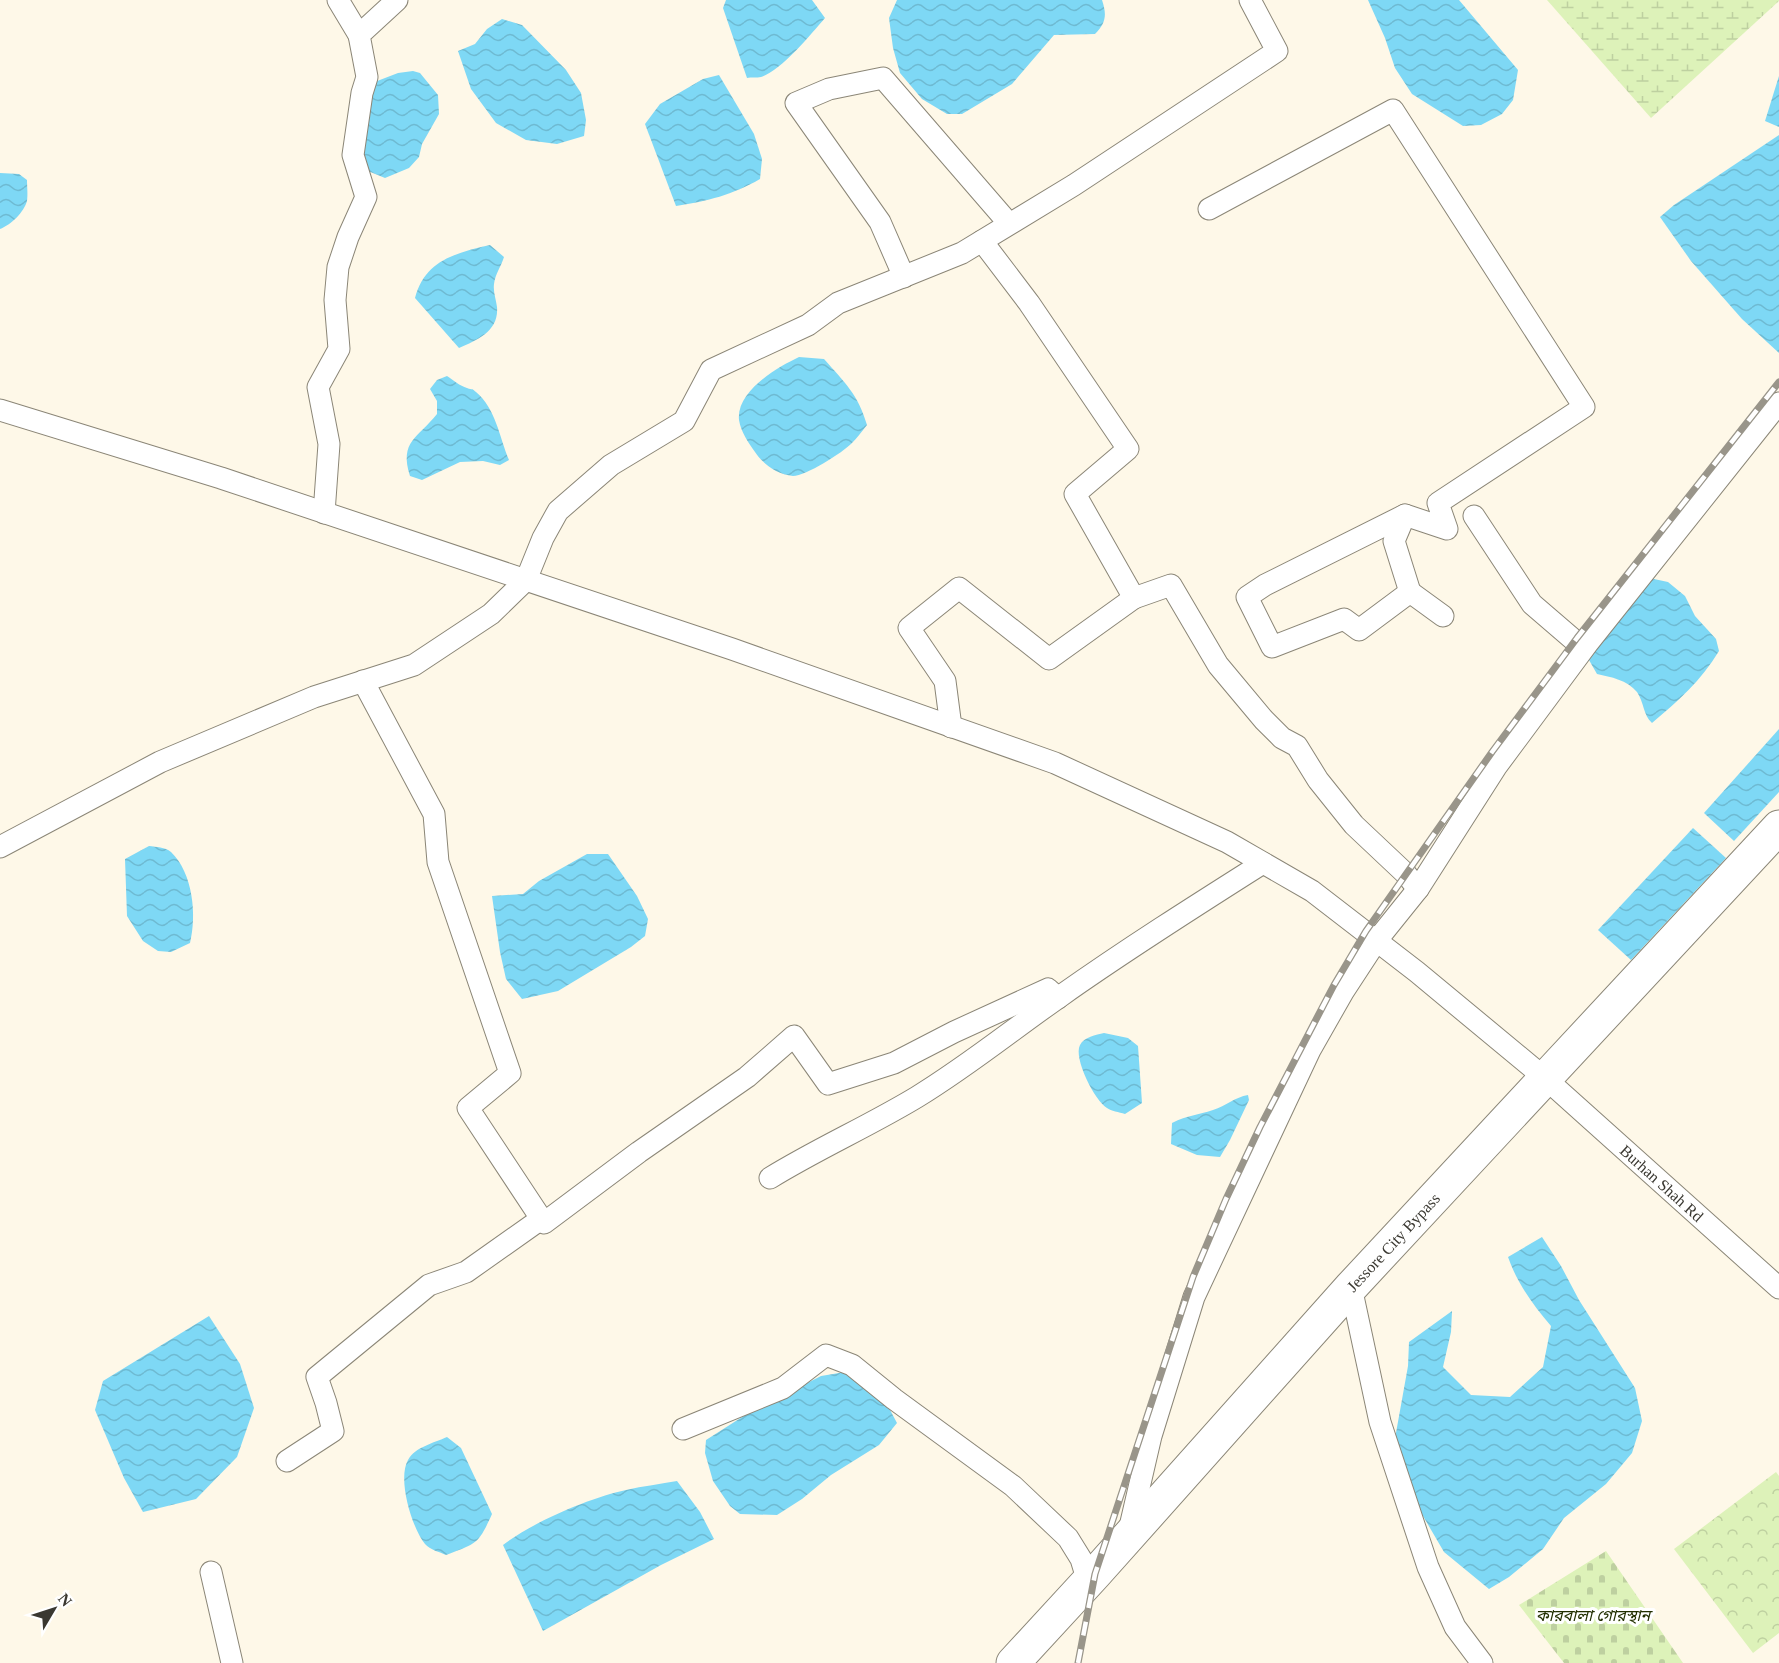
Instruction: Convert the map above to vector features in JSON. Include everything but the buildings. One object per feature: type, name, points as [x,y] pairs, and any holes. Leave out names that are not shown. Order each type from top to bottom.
[{"type":"highway","name":"Jessore City Bypass","points":[[1013,1663],[1351,1287],[1779,827]]},
{"type":"street","points":[[324,513],[329,444],[318,387],[339,349],[335,300],[338,267],[348,237],[366,197],[353,155],[362,93],[367,77],[359,35],[338,0]]},
{"type":"street","points":[[359,35],[397,0]]},
{"type":"street","points":[[0,847],[160,762],[314,697],[414,665],[490,614],[526,580],[543,538],[558,512],[611,465],[684,421],[711,370],[808,325],[838,303],[962,253],[1074,185],[1277,51],[1250,0]]},
{"type":"street","points":[[904,277],[880,222],[796,103],[829,89],[883,78],[1005,219]]},
{"type":"street","points":[[1209,209],[1393,110],[1584,407],[1438,503],[1447,529],[1405,515],[1265,585],[1247,597],[1272,647],[1344,619],[1359,630],[1410,592]]},
{"type":"street","points":[[982,241],[1029,303],[1128,449],[1075,494],[1134,598]]},
{"type":"street","points":[[1128,1537],[1151,1436],[1194,1297],[1310,1050],[1342,992],[1377,940],[1418,889],[1496,767],[1588,643],[1779,403]]},
{"type":"street","name":"Burhan Shah Rd","points":[[0,410],[221,478],[732,649],[1055,764],[1227,842],[1312,891],[1377,940],[1546,1079],[1779,1288]]},
{"type":"street","points":[[1405,515],[1394,542],[1410,592],[1443,616]]},
{"type":"street","points":[[1474,516],[1532,604],[1575,641]]},
{"type":"street","points":[[951,727],[945,681],[909,628],[959,588],[1049,659],[1134,598],[1171,585],[1218,665],[1264,720],[1282,738],[1297,746],[1318,780],[1354,825],[1406,874],[1418,889]]},
{"type":"street","points":[[363,681],[434,814],[438,862],[510,1073],[468,1108],[544,1222],[747,1077],[794,1036],[828,1084],[894,1063],[954,1032],[1048,989],[1058,998]]},
{"type":"street","points":[[770,1178],[917,1097],[981,1055],[1142,940],[1263,863]]},
{"type":"street","points":[[287,1461],[333,1431],[317,1377],[429,1285],[466,1272],[541,1219]]},
{"type":"street","points":[[1351,1287],[1380,1422],[1428,1567],[1455,1627],[1482,1663]]},
{"type":"street","points":[[683,1429],[783,1388],[826,1355],[852,1365],[894,1399],[1013,1486],[1068,1538],[1081,1559],[1088,1582]]},
{"type":"street","points":[[210,1572],[232,1663]]},
{"type":"green space","points":[[1547,0],[1779,0],[1779,1],[1651,118]]},
{"type":"green space","points":[[1776,1472],[1779,1476],[1779,1633],[1753,1653],[1674,1549]]},
{"type":"green space","name":"কারবালা গোরস্থান","points":[[1606,1551],[1683,1663],[1564,1663],[1519,1605]]},
{"type":"water","points":[[726,0],[812,0],[825,18],[777,68],[761,77],[747,78],[723,8]]},
{"type":"water","points":[[897,0],[1102,0],[1105,14],[1095,34],[1054,35],[1012,84],[962,114],[947,114],[922,99],[900,73],[893,48],[889,18]]},
{"type":"water","points":[[1368,0],[1459,0],[1518,70],[1513,100],[1502,114],[1481,125],[1463,126],[1412,94],[1395,68]]},
{"type":"water","points":[[502,19],[522,25],[566,70],[581,93],[586,120],[584,136],[557,144],[526,140],[496,123],[471,89],[458,51],[475,44],[487,29]]},
{"type":"water","points":[[413,71],[420,73],[438,95],[439,114],[422,144],[419,157],[409,168],[385,178],[368,171],[362,153],[372,83],[398,73]]},
{"type":"water","points":[[719,75],[754,134],[762,159],[760,179],[720,197],[676,206],[645,124],[660,104],[703,79]]},
{"type":"water","points":[[1779,76],[1779,127],[1765,121]]},
{"type":"water","points":[[1779,135],[1779,353],[1742,319],[1691,261],[1660,217],[1674,205]]},
{"type":"water","points":[[0,173],[19,174],[27,180],[27,201],[20,214],[0,229]]},
{"type":"water","points":[[490,245],[504,257],[494,284],[497,307],[495,322],[486,334],[459,348],[415,298],[426,275],[434,267],[454,255]]},
{"type":"water","points":[[799,357],[824,359],[855,397],[867,425],[852,443],[840,452],[815,468],[793,476],[776,471],[762,461],[745,437],[739,420],[744,399],[751,390],[780,367]]},
{"type":"water","points":[[447,376],[462,386],[473,389],[483,399],[493,415],[509,460],[500,465],[483,461],[460,462],[422,480],[410,476],[407,455],[412,441],[437,414],[437,401],[430,389],[437,380]]},
{"type":"water","points":[[1654,579],[1668,582],[1685,596],[1695,616],[1716,639],[1719,651],[1697,681],[1652,723],[1633,688],[1618,680],[1597,674],[1589,660],[1596,640],[1645,582]]},
{"type":"water","points":[[1779,729],[1779,792],[1734,841],[1704,813]]},
{"type":"water","points":[[1693,828],[1726,858],[1631,960],[1598,930]]},
{"type":"water","points":[[149,846],[171,852],[189,883],[193,907],[190,943],[171,952],[158,951],[143,941],[127,916],[125,859]]},
{"type":"water","points":[[587,854],[608,854],[637,896],[648,919],[645,936],[631,947],[558,991],[522,999],[506,979],[492,896],[523,894],[539,881]]},
{"type":"water","points":[[1104,1033],[1128,1038],[1138,1046],[1142,1103],[1125,1114],[1111,1110],[1102,1104],[1082,1069],[1080,1045],[1090,1037]]},
{"type":"water","points":[[1248,1095],[1249,1100],[1220,1157],[1197,1155],[1171,1144],[1172,1123],[1218,1108]]},
{"type":"water","points":[[1542,1237],[1635,1388],[1642,1421],[1632,1453],[1606,1484],[1564,1518],[1543,1549],[1509,1577],[1489,1589],[1444,1552],[1416,1504],[1394,1444],[1408,1366],[1409,1342],[1452,1311],[1451,1332],[1443,1367],[1471,1395],[1510,1397],[1543,1367],[1551,1326],[1526,1293],[1508,1257]]},
{"type":"water","points":[[209,1316],[240,1364],[254,1408],[237,1457],[196,1499],[143,1512],[124,1478],[95,1410],[103,1381]]},
{"type":"water","points":[[845,1372],[889,1408],[897,1423],[879,1445],[831,1475],[802,1499],[777,1515],[740,1514],[730,1506],[713,1481],[705,1453],[706,1440],[750,1412],[821,1376]]},
{"type":"water","points":[[447,1437],[461,1448],[492,1514],[475,1542],[446,1555],[430,1548],[420,1537],[407,1503],[404,1479],[405,1468],[411,1456],[420,1449]]},
{"type":"water","points":[[677,1481],[700,1512],[714,1539],[661,1565],[543,1631],[503,1545],[545,1520],[579,1505],[626,1490]]},
{"type":"railway","points":[[1078,1663],[1095,1574],[1193,1277],[1260,1127],[1334,985],[1366,931],[1492,752],[1577,638],[1779,382]]}]
